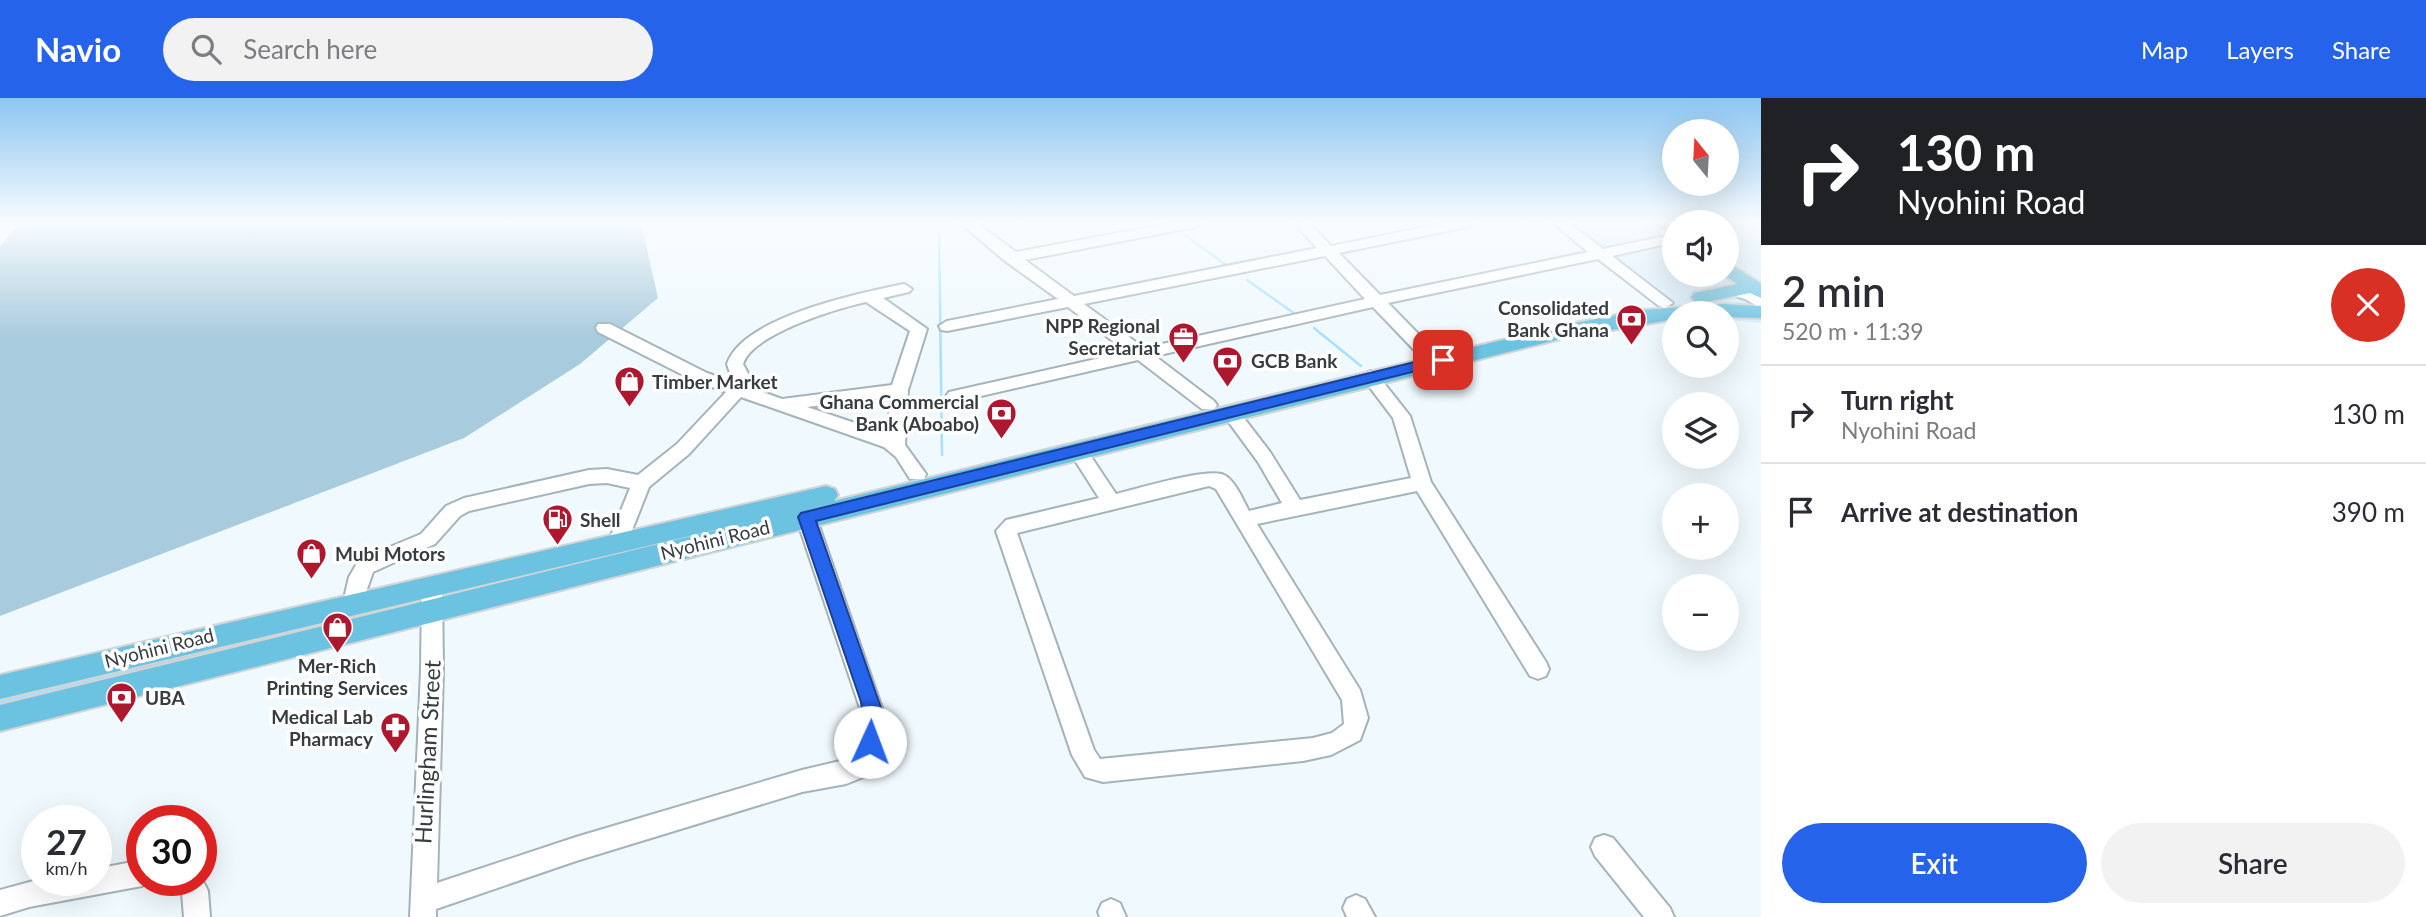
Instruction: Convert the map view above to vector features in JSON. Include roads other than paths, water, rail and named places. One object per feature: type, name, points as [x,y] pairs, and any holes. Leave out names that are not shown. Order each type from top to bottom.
[{"type":"main road","points":[[1739,282],[1756,302]]},
{"type":"main road","name":"Nyohini Road","points":[[0,687],[352,603],[433,598],[806,517],[1370,377],[1640,317],[1756,302]]},
{"type":"main road","name":"Nyohini Road","points":[[0,718],[247,656],[618,543],[1426,352],[1662,304]]},
{"type":"main road","points":[[247,656],[260,647],[265,638],[262,630],[253,625]]},
{"type":"street","points":[[1014,261],[1208,405]]},
{"type":"street","points":[[947,326],[1283,261]]},
{"type":"street","points":[[1338,261],[1426,352]]},
{"type":"street","points":[[955,396],[1566,261]]},
{"type":"street","points":[[1610,261],[1662,301]]},
{"type":"street","points":[[618,543],[641,483],[683,449],[738,391],[742,379],[735,360],[750,345],[798,316],[904,289]]},
{"type":"street","points":[[870,297],[919,329],[899,390],[896,446]]},
{"type":"street","points":[[604,328],[690,372],[896,446],[917,474]]},
{"type":"street","points":[[1370,377],[1401,416],[1422,483],[1538,669]]},
{"type":"street","points":[[780,404],[899,390]]},
{"type":"street","points":[[1231,413],[1264,457],[1295,508]]},
{"type":"street","points":[[1079,451],[1112,502]]},
{"type":"street","points":[[352,603],[359,578],[366,566],[428,539],[453,512],[464,505],[589,477],[607,476],[641,483]]},
{"type":"street","points":[[1214,479],[1223,484],[1245,519],[1352,697],[1356,710],[1356,725],[1350,735],[1318,748],[1221,760],[1103,771],[1093,769],[1087,763],[1006,531],[1013,525],[1214,479]]},
{"type":"street","points":[[1245,519],[1422,483]]},
{"type":"street","points":[[423,909],[537,861],[802,781],[846,773],[867,764],[873,714],[806,517]]},
{"type":"street","name":"Hurlingham Street","points":[[423,909],[423,854],[433,670],[433,598]]},
{"type":"street","points":[[1605,847],[1661,917]]},
{"type":"street","points":[[0,903],[29,894],[126,876]]},
{"type":"street","points":[[195,896],[197,917]]},
{"type":"waterway","points":[[939,261],[942,455]]},
{"type":"waterway","points":[[1221,261],[1230,268]]},
{"type":"waterway","points":[[1247,280],[1298,316]]},
{"type":"waterway","points":[[1314,328],[1361,366]]},
{"type":"waterway","points":[[0,701],[137,667]]},
{"type":"place","name":"Consolidated Bank Ghana","points":[[1632,346]]},
{"type":"place","name":"NPP Regional Secretariat","points":[[1183,364]]},
{"type":"place","name":"GCB Bank","points":[[1228,388]]},
{"type":"place","name":"Timber Market","points":[[629,409]]},
{"type":"place","name":"Ghana Commercial Bank (Aboabo)","points":[[1002,440]]},
{"type":"place","name":"Shell","points":[[557,547]]},
{"type":"place","name":"Mubi Motors","points":[[312,581]]},
{"type":"place","name":"Mer-Rich Printing Services","points":[[337,654]]},
{"type":"place","name":"UBA","points":[[122,725]]},
{"type":"place","name":"Medical Lab Pharmacy","points":[[396,755]]}]
